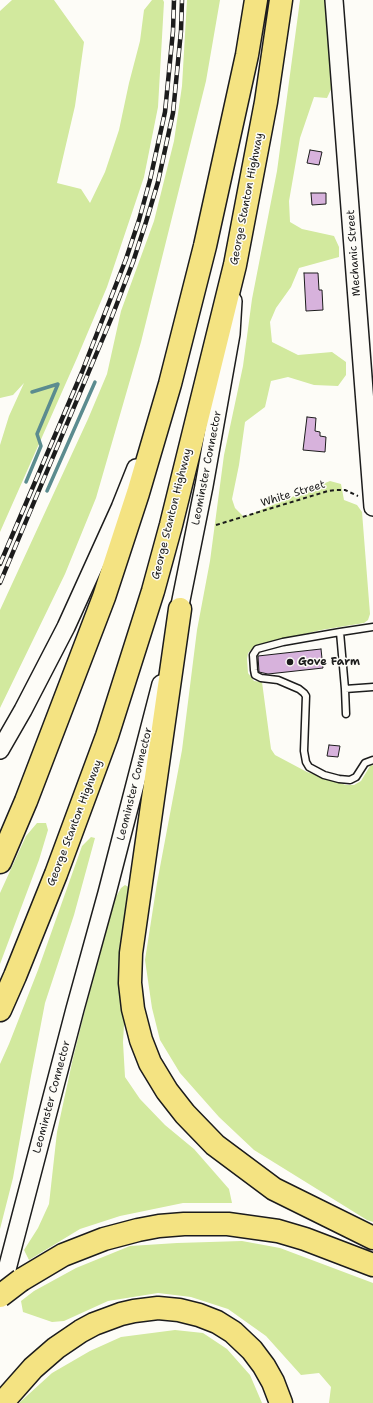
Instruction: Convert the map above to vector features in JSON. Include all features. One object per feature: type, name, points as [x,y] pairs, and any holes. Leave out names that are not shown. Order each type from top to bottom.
[{"type":"highway","points":[[0,862],[29,793],[104,597],[138,494],[170,384],[205,246],[247,55],[256,0]]},
{"type":"highway","name":"George Stanton Highway","points":[[0,1010],[18,969],[107,736],[129,670],[171,525],[235,265],[266,102],[281,0]]},
{"type":"highway","points":[[180,609],[131,954],[130,983],[133,1009],[141,1040],[150,1062],[167,1091],[185,1114],[215,1145],[274,1190],[373,1238]]},
{"type":"highway","points":[[0,1296],[21,1280],[63,1255],[104,1239],[138,1230],[184,1224],[233,1224],[278,1231],[305,1239],[373,1264]]},
{"type":"highway","points":[[2,1403],[33,1368],[56,1348],[81,1331],[94,1324],[121,1314],[158,1308],[180,1310],[199,1315],[217,1322],[233,1332],[249,1346],[264,1366],[273,1382],[281,1403]]},
{"type":"main road","name":"Mechanic Street","points":[[334,0],[373,507]]},
{"type":"main road","name":"Leominster Connector","points":[[0,1296],[107,893],[180,609],[231,334],[235,265]]},
{"type":"main road","points":[[0,750],[23,710],[72,614],[120,508],[170,384]]},
{"type":"lane","points":[[373,627],[283,642],[257,649],[253,655],[255,675],[261,678],[278,680],[299,689],[306,696],[304,752],[306,762],[309,767],[324,775],[350,780],[356,776],[366,763],[373,760]]},
{"type":"lane","points":[[340,632],[346,714]]},
{"type":"lane","points":[[345,690],[373,687]]},
{"type":"path","name":"White Street","points":[[216,526],[336,490],[352,492],[373,503]]},
{"type":"green space","points":[[12,0],[54,0],[84,42],[75,106],[57,183],[81,189],[90,203],[105,172],[119,130],[140,41],[144,10],[152,0],[163,0],[164,2],[158,107],[144,177],[107,287],[0,532],[0,445],[9,416],[24,383],[13,395],[0,398],[0,11]]},
{"type":"green space","points":[[187,0],[220,0],[206,81],[141,342],[96,498],[65,574],[0,708],[0,610],[88,419],[107,374],[121,311],[154,221],[174,141],[182,86]]},
{"type":"green space","points":[[300,0],[325,0],[333,85],[327,98],[314,97],[300,138],[289,201],[290,222],[302,229],[334,236],[339,247],[339,257],[299,268],[291,287],[276,308],[270,322],[272,342],[298,355],[332,352],[346,362],[346,375],[338,386],[314,385],[288,377],[271,381],[265,407],[245,422],[239,465],[232,499],[235,508],[244,517],[330,481],[341,484],[344,500],[357,505],[362,512],[370,614],[368,620],[364,623],[321,630],[255,646],[248,653],[247,659],[248,673],[254,681],[262,682],[271,749],[275,755],[307,772],[346,785],[354,785],[361,781],[370,766],[373,765],[373,1222],[367,1220],[254,1150],[219,1117],[180,1073],[160,1040],[152,1008],[145,960],[157,883],[182,750],[197,630],[210,561],[224,455],[243,366],[252,299],[277,171]]},
{"type":"green space","points":[[37,823],[46,823],[48,830],[39,860],[0,964],[0,893],[26,836]]},
{"type":"green space","points":[[91,837],[95,838],[74,915],[45,1003],[13,1178],[0,1229],[0,1064],[38,970],[82,846]]},
{"type":"green space","points":[[125,885],[132,889],[123,1042],[125,1077],[140,1099],[165,1125],[194,1149],[229,1189],[232,1203],[183,1203],[120,1216],[80,1229],[29,1260],[24,1250],[38,1228],[49,1204],[57,1132],[73,1058],[111,906],[121,888]]},
{"type":"green space","points":[[242,1241],[280,1248],[373,1283],[373,1403],[329,1403],[331,1387],[319,1373],[301,1375],[266,1336],[228,1309],[191,1297],[158,1293],[108,1301],[64,1321],[52,1322],[23,1312],[21,1301],[34,1291],[76,1268],[130,1246]]},
{"type":"green space","points":[[175,1330],[203,1333],[227,1349],[250,1375],[262,1403],[19,1403],[52,1373],[90,1351],[121,1337]]},
{"type":"building","points":[[310,150],[322,152],[319,165],[307,163]]},
{"type":"building","points":[[311,193],[326,193],[326,204],[312,205]]},
{"type":"building","points":[[304,273],[318,273],[319,290],[322,290],[323,310],[306,311]]},
{"type":"building","points":[[307,417],[316,418],[315,431],[320,432],[320,436],[326,437],[325,452],[303,450]]},
{"type":"building","name":"Gove Farm","points":[[321,649],[323,668],[268,674],[259,672],[258,656]]},
{"type":"building","points":[[329,745],[340,746],[338,757],[327,756]]},
{"type":"waterway","points":[[47,491],[95,382]]},
{"type":"waterway","points":[[26,482],[41,446],[37,434],[58,384],[32,392]]},
{"type":"railway","points":[[0,564],[82,372],[126,259],[139,220],[150,180],[165,112],[173,31],[174,0]]},
{"type":"railway","points":[[0,583],[111,319],[133,262],[146,222],[158,182],[173,113],[181,31],[182,0]]},
{"type":"place","name":"Gove Farm","points":[[290,662]]}]
